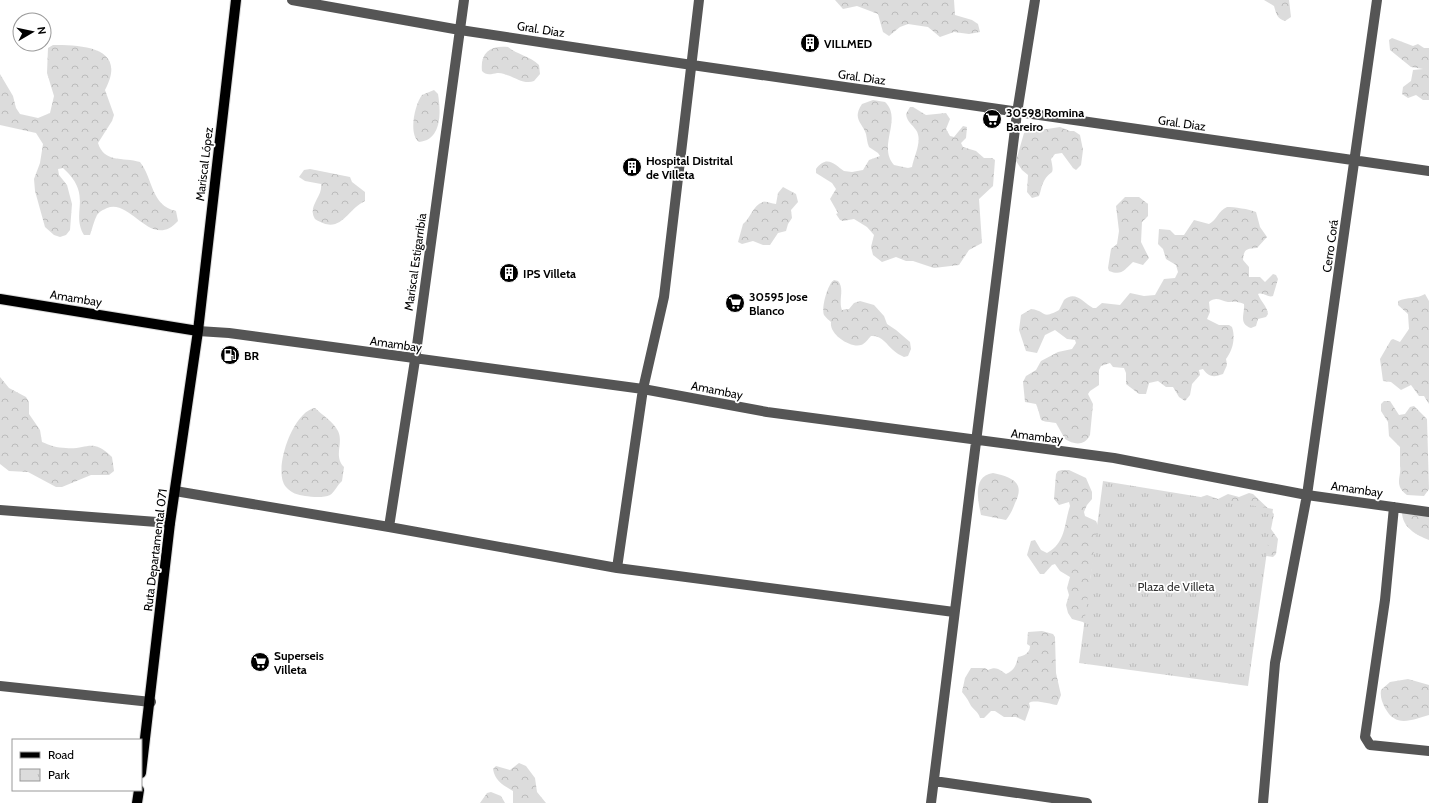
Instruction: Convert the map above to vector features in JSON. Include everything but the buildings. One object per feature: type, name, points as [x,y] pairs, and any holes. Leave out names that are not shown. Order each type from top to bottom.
[{"type":"main road","name":"Mariscal López","points":[[198,331],[236,0]]},
{"type":"main road","name":"Amambay","points":[[0,299],[198,331]]},
{"type":"main road","name":"Ruta Departamental 071","points":[[142,765],[170,523],[198,331]]},
{"type":"main road","points":[[137,803],[139,791]]},
{"type":"street","name":"Gral. Diaz","points":[[292,0],[460,30],[692,65],[1017,113],[1429,171]]},
{"type":"street","name":"Mariscal Estigarribia","points":[[389,527],[415,360],[464,0]]},
{"type":"street","points":[[617,568],[643,389],[664,296],[699,0]]},
{"type":"street","points":[[931,803],[1017,113],[1034,0]]},
{"type":"street","name":"Cerro Corá","points":[[1263,803],[1275,663],[1307,495],[1377,0]]},
{"type":"street","name":"Amambay","points":[[198,331],[229,333],[415,360],[643,389],[767,412],[977,442],[1114,458],[1307,495],[1429,512]]},
{"type":"street","points":[[175,491],[389,527],[617,568],[954,612]]},
{"type":"street","points":[[1394,507],[1385,600],[1366,737],[1370,745],[1429,751]]},
{"type":"street","points":[[0,510],[170,523]]},
{"type":"street","points":[[0,686],[150,702]]},
{"type":"street","points":[[934,781],[1086,803]]},
{"type":"green space","points":[[835,0],[954,0],[955,15],[972,20],[978,24],[980,32],[969,34],[954,32],[940,37],[928,27],[908,24],[900,27],[889,36],[883,32],[878,14],[857,6],[843,9]]},
{"type":"green space","points":[[1264,0],[1289,0],[1291,17],[1285,21],[1280,19],[1274,6]]},
{"type":"green space","points":[[1392,38],[1413,46],[1418,44],[1424,48],[1429,48],[1429,100],[1423,100],[1416,95],[1408,98],[1402,94],[1403,87],[1411,81],[1413,70],[1423,69],[1411,67],[1390,50],[1389,40]]},
{"type":"green space","points":[[65,45],[89,48],[99,51],[107,57],[111,65],[111,76],[105,90],[114,115],[112,121],[98,143],[105,154],[109,156],[140,162],[148,176],[157,198],[168,208],[176,211],[178,221],[168,229],[159,230],[150,227],[124,210],[116,207],[107,208],[99,212],[90,235],[84,235],[80,227],[79,219],[80,195],[72,178],[63,168],[58,169],[59,175],[67,185],[72,204],[70,230],[66,235],[60,237],[54,235],[45,227],[35,191],[34,179],[40,163],[43,144],[36,133],[0,125],[0,74],[13,96],[16,108],[20,114],[38,118],[50,113],[54,96],[47,73],[48,52],[52,52],[52,46]]},
{"type":"green space","points":[[496,47],[508,47],[539,65],[540,74],[534,81],[525,82],[502,73],[487,74],[482,71],[483,59],[491,49]]},
{"type":"green space","points":[[434,90],[438,94],[440,109],[436,131],[427,140],[419,142],[414,133],[413,126],[417,105],[422,95]]},
{"type":"green space","points":[[873,100],[885,102],[890,109],[892,116],[888,150],[889,158],[894,165],[908,168],[912,167],[919,138],[906,114],[910,107],[913,107],[926,115],[946,113],[950,119],[946,129],[950,136],[954,137],[963,126],[967,127],[966,138],[961,143],[963,147],[976,151],[984,158],[992,158],[995,160],[993,186],[979,199],[982,243],[969,250],[959,265],[934,268],[896,257],[882,262],[873,255],[871,247],[874,235],[867,227],[854,219],[843,221],[840,220],[836,214],[838,213],[830,199],[836,189],[832,183],[816,173],[816,169],[827,161],[844,171],[852,172],[863,170],[869,160],[880,156],[869,147],[866,134],[858,117],[859,109],[862,104]]},
{"type":"green space","points":[[1060,127],[1074,131],[1080,135],[1083,150],[1081,165],[1076,170],[1062,153],[1055,154],[1051,159],[1053,169],[1052,172],[1046,177],[1039,196],[1032,198],[1027,192],[1028,175],[1022,170],[1016,161],[1024,133]]},
{"type":"green space","points":[[310,169],[350,177],[352,182],[365,192],[365,201],[358,205],[343,220],[337,223],[331,225],[315,219],[313,210],[320,193],[321,184],[305,181],[299,177],[304,170]]},
{"type":"green space","points":[[783,187],[796,194],[798,202],[791,210],[792,218],[786,231],[778,233],[770,245],[763,245],[753,241],[742,244],[738,242],[743,224],[756,206],[763,202],[776,204],[778,193]]},
{"type":"green space","points":[[1125,197],[1139,197],[1148,204],[1148,216],[1142,222],[1141,242],[1149,258],[1143,265],[1133,262],[1125,270],[1117,273],[1109,271],[1108,268],[1111,249],[1117,244],[1119,231],[1116,206]]},
{"type":"green space","points":[[1227,207],[1242,208],[1256,212],[1260,227],[1267,237],[1257,248],[1248,249],[1245,251],[1243,260],[1249,267],[1249,277],[1260,277],[1265,282],[1273,274],[1276,275],[1278,279],[1273,296],[1258,294],[1267,311],[1268,314],[1266,317],[1258,319],[1256,326],[1251,328],[1243,321],[1244,304],[1216,299],[1209,302],[1210,312],[1207,319],[1219,325],[1229,325],[1232,327],[1234,336],[1233,344],[1226,359],[1227,365],[1223,374],[1212,376],[1203,369],[1199,370],[1200,375],[1192,384],[1190,395],[1185,401],[1179,397],[1173,387],[1166,387],[1158,381],[1149,383],[1146,394],[1139,394],[1126,384],[1126,373],[1124,368],[1113,367],[1110,363],[1101,366],[1099,370],[1099,385],[1088,394],[1093,404],[1090,435],[1088,439],[1082,443],[1076,443],[1065,439],[1056,423],[1041,420],[1036,404],[1025,402],[1023,382],[1026,376],[1036,370],[1041,361],[1058,352],[1072,349],[1076,343],[1075,340],[1067,339],[1055,330],[1045,335],[1037,353],[1026,351],[1019,330],[1021,315],[1031,309],[1040,311],[1046,315],[1053,313],[1059,310],[1064,300],[1072,296],[1079,298],[1093,308],[1096,308],[1102,303],[1120,305],[1130,293],[1144,296],[1155,295],[1164,279],[1175,278],[1178,272],[1176,265],[1166,259],[1163,249],[1158,244],[1159,229],[1170,230],[1175,235],[1184,235],[1194,220],[1209,224]]},
{"type":"green space","points":[[834,280],[838,281],[840,284],[842,310],[849,309],[854,303],[860,301],[874,305],[884,316],[887,324],[910,342],[911,349],[908,356],[904,357],[897,353],[890,348],[884,340],[875,336],[871,336],[864,344],[856,345],[841,339],[833,331],[831,322],[824,315],[823,307],[829,286]]},
{"type":"green space","points":[[1425,294],[1429,301],[1429,404],[1424,396],[1419,396],[1411,385],[1401,390],[1391,382],[1383,381],[1380,359],[1391,340],[1393,339],[1400,342],[1409,329],[1408,314],[1398,305],[1398,301],[1419,297]]},
{"type":"green space","points":[[0,377],[9,388],[26,397],[29,402],[29,414],[40,430],[42,442],[63,448],[89,446],[99,447],[112,457],[114,471],[109,475],[91,475],[62,487],[56,487],[28,472],[9,471],[0,464]]},
{"type":"green space","points":[[1384,401],[1390,401],[1399,415],[1405,414],[1410,407],[1414,406],[1427,419],[1429,489],[1424,496],[1407,495],[1400,488],[1400,447],[1389,436],[1388,422],[1381,411],[1381,404]]},
{"type":"green space","points":[[315,408],[336,427],[338,431],[340,436],[339,458],[344,467],[342,481],[332,494],[321,497],[302,496],[290,491],[282,479],[283,456],[292,430],[299,419],[307,412]]},
{"type":"green space","points":[[1069,470],[1086,478],[1092,492],[1092,499],[1084,512],[1085,516],[1096,521],[1099,528],[1090,580],[1095,585],[1089,627],[1083,622],[1072,619],[1068,613],[1066,605],[1069,595],[1067,588],[1070,577],[1060,571],[1055,564],[1052,565],[1044,574],[1040,574],[1027,555],[1031,541],[1035,540],[1041,550],[1047,553],[1058,544],[1061,538],[1070,506],[1069,502],[1059,505],[1054,499],[1056,474],[1058,471]]},
{"type":"green space","points":[[993,473],[1006,476],[1018,485],[1018,496],[1006,520],[981,515],[978,496],[979,484],[986,475]]},
{"type":"green space","name":"Plaza de Villeta","points":[[1103,481],[1273,509],[1248,686],[1079,663]]},
{"type":"green space","points":[[1249,493],[1253,494],[1274,514],[1271,529],[1278,539],[1276,554],[1273,557],[1266,556],[1201,497],[1207,495],[1218,499],[1228,494],[1239,497]]},
{"type":"green space","points":[[1429,509],[1429,540],[1419,536],[1407,526],[1404,522],[1402,512]]},
{"type":"green space","points":[[1042,631],[1053,634],[1055,637],[1056,673],[1061,695],[1057,705],[1038,702],[1029,703],[1030,707],[1025,721],[1016,717],[1004,717],[995,711],[991,711],[984,718],[980,718],[962,692],[965,678],[971,668],[985,668],[988,670],[996,668],[1006,674],[1015,667],[1018,657],[1029,651],[1030,646],[1027,644],[1028,632]]},
{"type":"green space","points":[[1408,679],[1429,685],[1429,715],[1404,721],[1394,718],[1389,714],[1382,699],[1381,690],[1390,682]]},
{"type":"green space","points":[[519,763],[526,766],[535,778],[537,792],[546,803],[513,803],[513,791],[498,780],[493,769],[496,766],[510,770]]},
{"type":"green space","points":[[491,792],[501,796],[505,803],[480,803],[487,793]]},
{"type":"place","name":"VILLMED","points":[[810,43]]},
{"type":"place","name":"30598 Romina Bareiro","points":[[992,119]]},
{"type":"place","name":"Hospital Distrital de Villeta","points":[[632,167]]},
{"type":"place","name":"IPS Villeta","points":[[509,273]]},
{"type":"place","name":"30595 Jose Blanco","points":[[735,303]]},
{"type":"place","name":"BR","points":[[230,355]]},
{"type":"place","name":"Superseis Villeta","points":[[260,662]]}]
